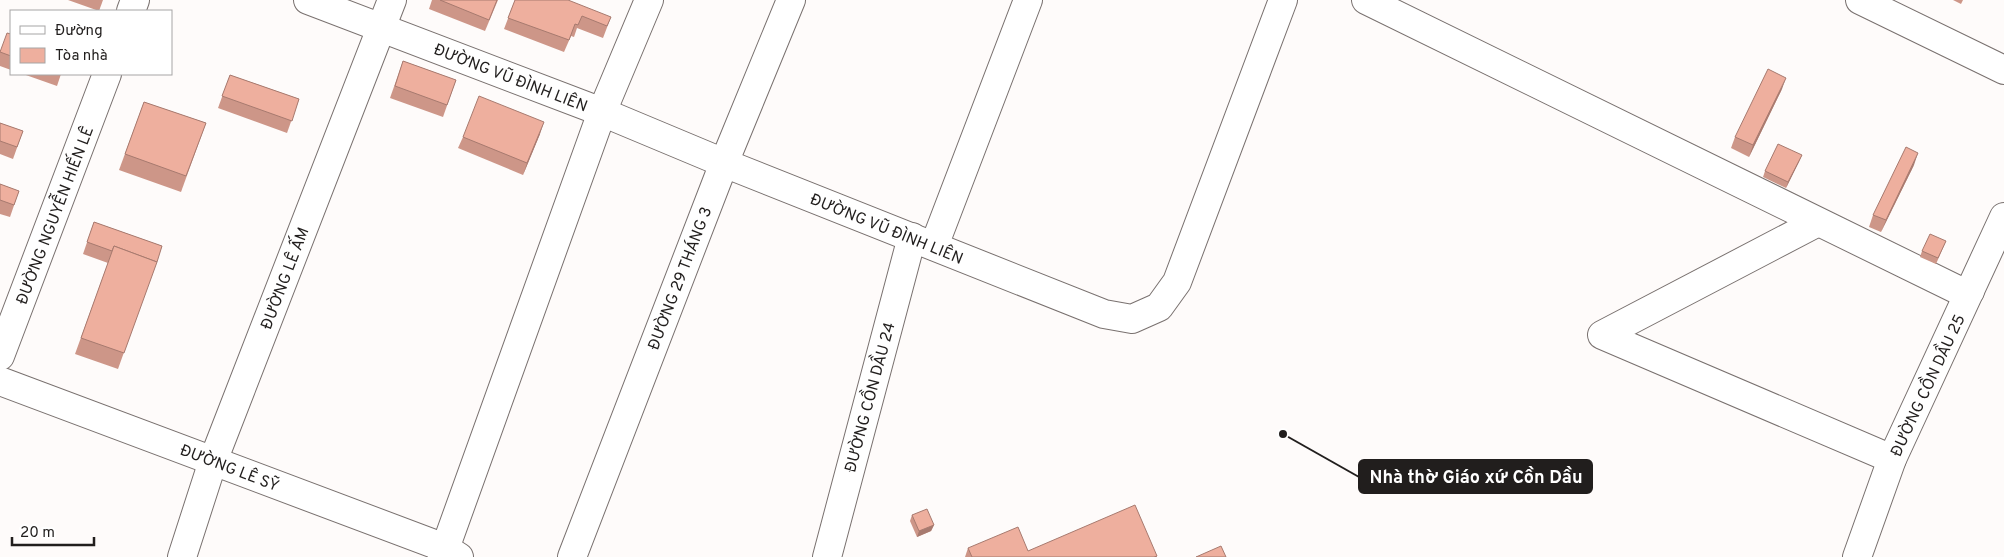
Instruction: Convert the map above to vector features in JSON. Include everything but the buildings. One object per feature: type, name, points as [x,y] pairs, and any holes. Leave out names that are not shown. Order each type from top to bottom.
[{"type":"street","name":"ĐƯỜNG VŨ ĐÌNH LIÊN","points":[[308,0],[602,112],[724,163],[1104,314],[1132,318],[1159,307],[1177,282],[1283,0]]},
{"type":"street","name":"ĐƯỜNG LÊ ẤM","points":[[182,557],[213,461],[392,0]]},
{"type":"street","points":[[449,554],[602,112],[649,0]]},
{"type":"street","name":"ĐƯỜNG 29 THÁNG 3","points":[[572,557],[724,163],[791,0]]},
{"type":"street","name":"ĐƯỜNG CỒN DẦU 24","points":[[827,557],[923,242],[1028,0]]},
{"type":"street","points":[[1366,0],[1958,290],[1970,291]]},
{"type":"street","points":[[1860,0],[2004,70]]},
{"type":"street","name":"ĐƯỜNG NGUYỄN HIẾN LÊ","points":[[0,356],[107,75]]},
{"type":"street","name":"ĐƯỜNG CỒN DẦU 25","points":[[1858,557],[1892,459],[2004,217]]},
{"type":"street","points":[[1818,222],[1602,335],[1892,459]]},
{"type":"street","name":"ĐƯỜNG LÊ SỸ","points":[[0,381],[213,461],[449,554]]},
{"type":"place","name":"Nhà thờ Giáo xứ Cồn Dầu","points":[[1283,434]]}]
